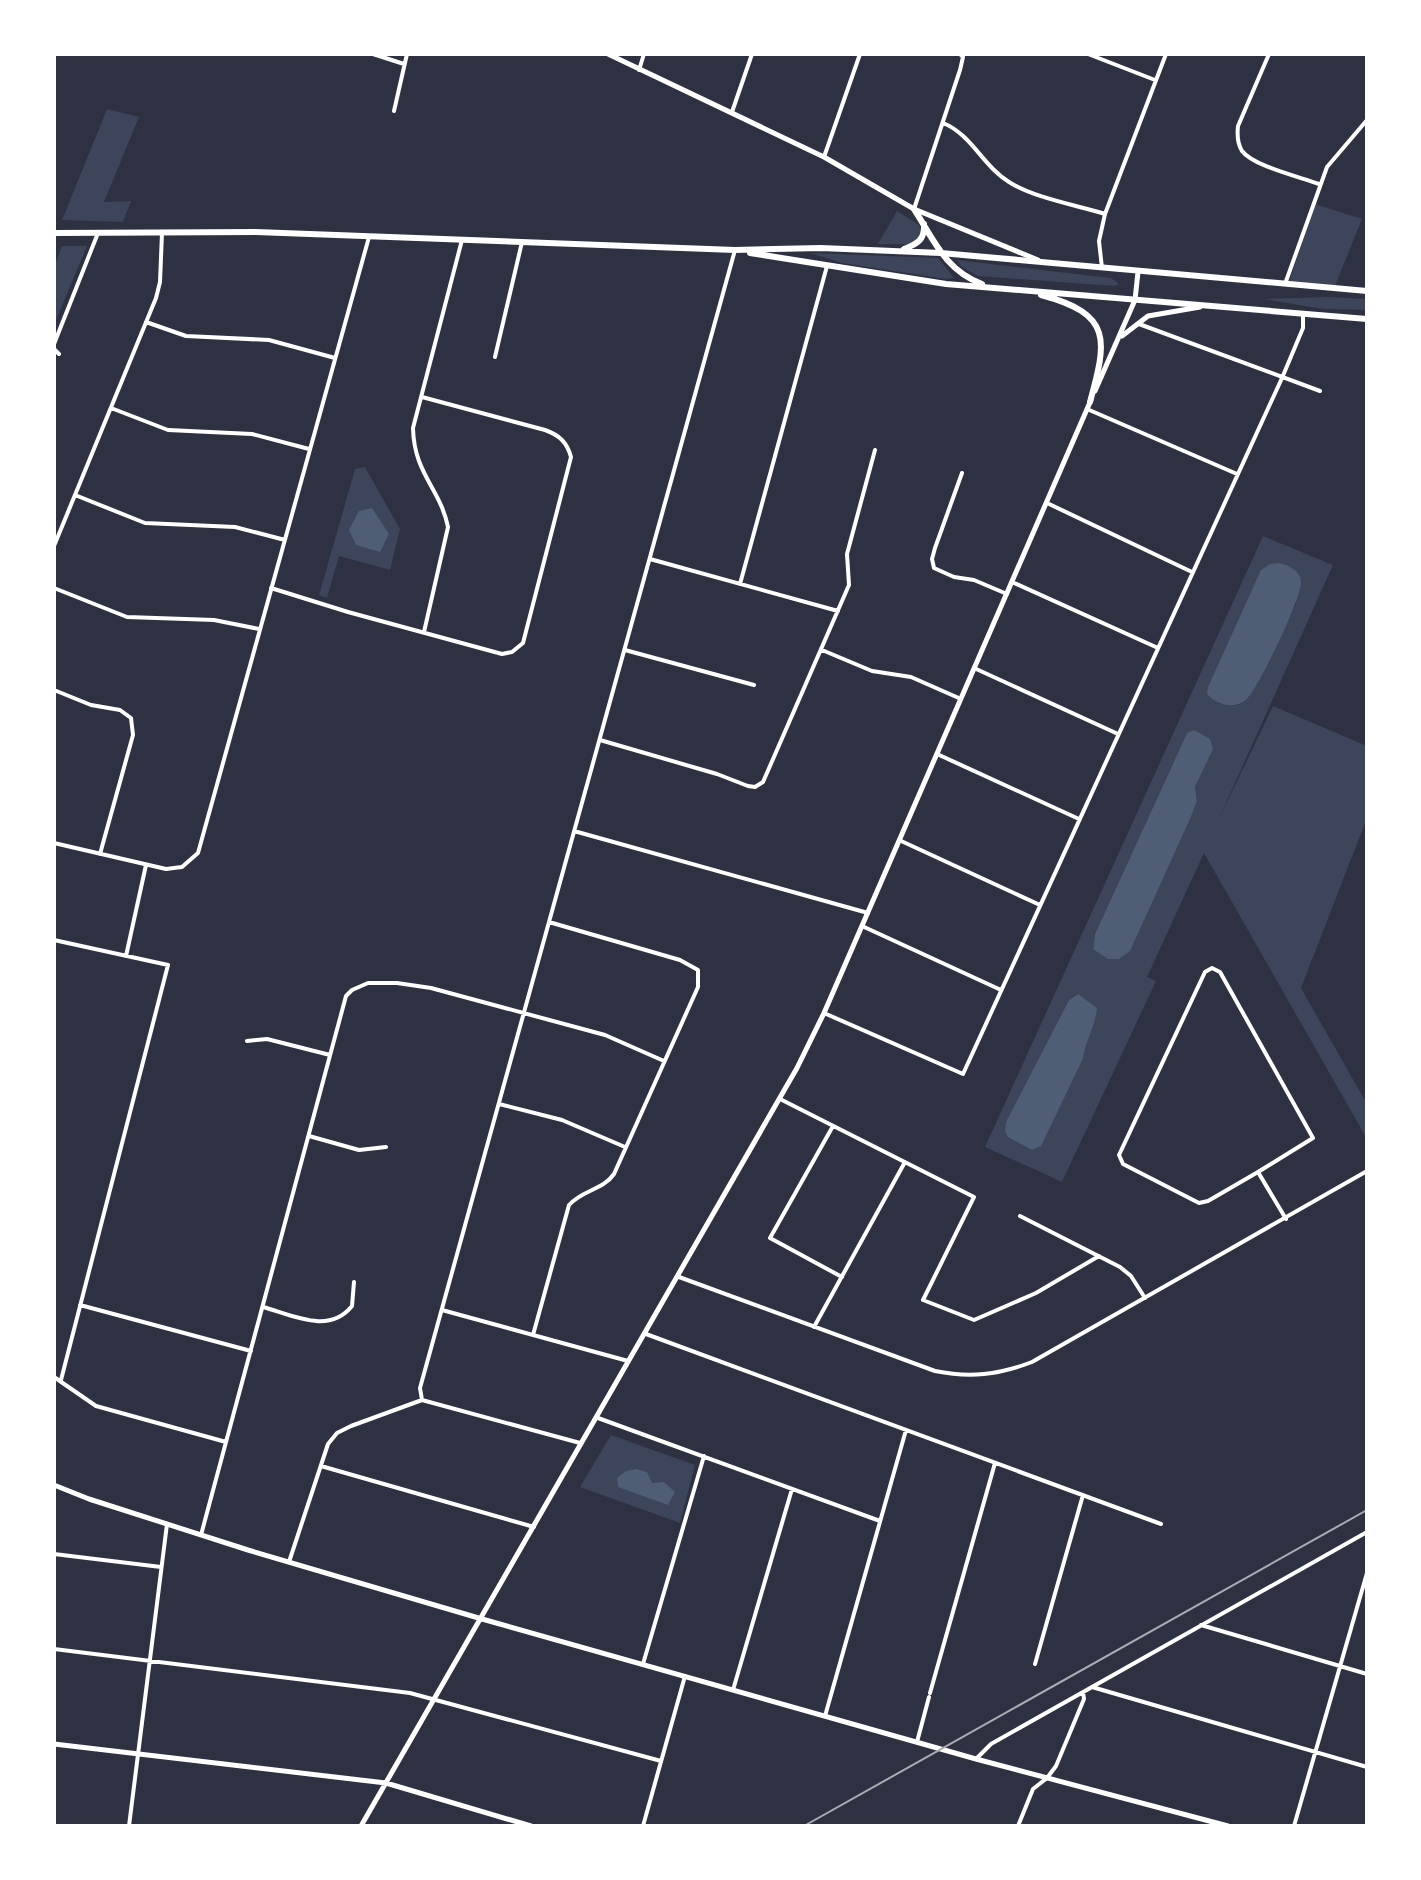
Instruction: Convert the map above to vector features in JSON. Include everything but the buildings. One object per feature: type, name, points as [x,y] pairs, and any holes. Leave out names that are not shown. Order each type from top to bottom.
[{"type":"main road","points":[[608,54],[824,157],[914,209],[1043,262]]},
{"type":"main road","points":[[914,209],[941,253],[958,273],[990,287]]},
{"type":"main road","points":[[901,251],[919,242],[924,233],[924,224]]},
{"type":"main road","points":[[54,233],[256,232],[735,250],[821,248],[901,251],[1367,291]]},
{"type":"main road","points":[[735,250],[946,284],[1367,319]]},
{"type":"main road","points":[[361,1826],[679,1277],[780,1099],[824,1013],[1135,300],[1138,272]]},
{"type":"main road","points":[[1022,290],[1061,300],[1086,314],[1096,324],[1103,346],[1089,406]]},
{"type":"main road","points":[[1118,339],[1136,323],[1154,314],[1205,306]]},
{"type":"main road","points":[[54,1485],[201,1535],[482,1619],[976,1759],[1228,1826]]},
{"type":"main road","points":[[54,1744],[386,1783],[531,1826]]},
{"type":"street","points":[[373,54],[404,64]]},
{"type":"street","points":[[394,111],[407,54]]},
{"type":"street","points":[[639,70],[644,54]]},
{"type":"street","points":[[731,115],[752,54]]},
{"type":"street","points":[[824,157],[860,54]]},
{"type":"street","points":[[1088,54],[1155,80]]},
{"type":"street","points":[[1102,269],[1099,241],[1105,214],[1166,54]]},
{"type":"street","points":[[1269,54],[1238,126],[1240,149],[1256,161],[1319,184]]},
{"type":"street","points":[[914,209],[963,55]]},
{"type":"street","points":[[1285,284],[1319,184],[1333,158],[1367,120]]},
{"type":"street","points":[[943,123],[957,129],[989,166],[1009,182],[1105,214]]},
{"type":"street","points":[[59,354],[54,346],[98,233]]},
{"type":"street","points":[[55,541],[160,282],[162,233]]},
{"type":"street","points":[[54,843],[176,869],[188,864],[198,853],[369,237]]},
{"type":"street","points":[[424,633],[448,527],[445,513],[414,451],[413,428],[462,240]]},
{"type":"street","points":[[495,357],[523,242]]},
{"type":"street","points":[[422,1400],[420,1388],[735,250]]},
{"type":"street","points":[[740,584],[827,266]]},
{"type":"street","points":[[824,1013],[963,1074],[1282,378],[1303,328],[1303,314]]},
{"type":"street","points":[[146,322],[186,336],[269,340],[335,358]]},
{"type":"street","points":[[1136,323],[1320,391]]},
{"type":"street","points":[[271,588],[502,654],[523,643],[571,457],[568,446],[556,434],[422,397]]},
{"type":"street","points":[[1089,406],[1237,474]]},
{"type":"street","points":[[111,408],[168,430],[252,434],[309,449]]},
{"type":"street","points":[[600,740],[755,787],[763,782],[849,585],[849,545],[875,450]]},
{"type":"street","points":[[962,473],[935,548],[932,559],[934,568],[1007,594]]},
{"type":"street","points":[[75,495],[145,523],[235,527],[285,540]]},
{"type":"street","points":[[1047,503],[1192,572]]},
{"type":"street","points":[[650,559],[838,611]]},
{"type":"street","points":[[1012,582],[1158,648]]},
{"type":"street","points":[[54,588],[127,617],[214,620],[259,629]]},
{"type":"street","points":[[625,650],[754,685]]},
{"type":"street","points":[[822,650],[872,671],[911,677],[961,699]]},
{"type":"street","points":[[974,668],[1118,734]]},
{"type":"street","points":[[54,690],[91,705],[120,710],[131,718],[133,735],[100,854]]},
{"type":"street","points":[[937,754],[1079,819]]},
{"type":"street","points":[[574,831],[868,913]]},
{"type":"street","points":[[899,840],[1040,905]]},
{"type":"street","points":[[126,956],[146,865]]},
{"type":"street","points":[[533,1335],[569,1205],[577,1196],[610,1180],[698,987],[699,974],[698,970],[680,960],[549,922]]},
{"type":"street","points":[[862,926],[1001,990]]},
{"type":"street","points":[[54,940],[168,965],[61,1380]]},
{"type":"street","points":[[1212,968],[1220,972],[1313,1138],[1258,1172],[1208,1201],[1199,1203],[1123,1164],[1119,1155],[1205,972],[1212,968]]},
{"type":"street","points":[[201,1535],[346,996],[368,983],[431,988],[605,1035],[664,1061]]},
{"type":"street","points":[[247,1041],[273,1040],[330,1055]]},
{"type":"street","points":[[780,1099],[974,1197],[923,1300],[974,1320],[1036,1293],[1099,1256]]},
{"type":"street","points":[[499,1104],[562,1120],[625,1147]]},
{"type":"street","points":[[833,1126],[770,1238],[842,1277]]},
{"type":"street","points":[[309,1136],[359,1150],[386,1147]]},
{"type":"street","points":[[814,1327],[905,1162]]},
{"type":"street","points":[[679,1277],[935,1371],[984,1376],[1032,1362],[1367,1171]]},
{"type":"street","points":[[1258,1172],[1286,1219]]},
{"type":"street","points":[[1020,1216],[1120,1267],[1131,1276],[1145,1298]]},
{"type":"street","points":[[263,1307],[317,1322],[329,1322],[352,1306],[354,1282]]},
{"type":"street","points":[[80,1305],[251,1351]]},
{"type":"street","points":[[442,1310],[630,1362]]},
{"type":"street","points":[[646,1334],[1161,1524]]},
{"type":"street","points":[[54,1377],[96,1406],[226,1442]]},
{"type":"street","points":[[289,1562],[328,1444],[337,1433],[422,1400],[582,1444]]},
{"type":"street","points":[[598,1418],[880,1521]]},
{"type":"street","points":[[825,1716],[906,1430]]},
{"type":"street","points":[[643,1664],[704,1456]]},
{"type":"street","points":[[917,1742],[995,1463]]},
{"type":"street","points":[[321,1466],[534,1527]]},
{"type":"street","points":[[733,1690],[792,1488]]},
{"type":"street","points":[[1035,1664],[1083,1495]]},
{"type":"street","points":[[129,1826],[167,1524]]},
{"type":"street","points":[[976,1759],[987,1746],[1367,1532]]},
{"type":"street","points":[[54,1554],[161,1567]]},
{"type":"street","points":[[1294,1826],[1367,1573]]},
{"type":"street","points":[[1201,1625],[1367,1674]]},
{"type":"street","points":[[54,1649],[410,1693],[661,1761]]},
{"type":"street","points":[[643,1826],[685,1676]]},
{"type":"street","points":[[1092,1687],[1367,1767]]},
{"type":"street","points":[[1018,1826],[1033,1789],[1056,1766],[1084,1699],[1083,1692]]},
{"type":"shaded area","points":[[107,109],[139,117],[104,202],[131,201],[123,222],[62,220]]},
{"type":"shaded area","points":[[1315,204],[1362,219],[1335,286],[1289,282]]},
{"type":"shaded area","points":[[897,211],[919,225],[922,233],[913,244],[878,244]]},
{"type":"shaded area","points":[[62,246],[87,246],[54,325],[54,267]]},
{"type":"shaded area","points":[[810,253],[938,258],[954,278],[842,263]]},
{"type":"shaded area","points":[[957,260],[1111,278],[1119,284],[978,276],[962,267]]},
{"type":"shaded area","points":[[1264,299],[1367,299],[1367,310],[1323,309]]},
{"type":"shaded area","points":[[365,467],[400,529],[390,570],[339,556],[327,598],[319,595],[355,469]]},
{"type":"shaded area","points":[[372,508],[389,534],[380,552],[356,545],[349,530],[359,511]]},
{"type":"shaded area","points":[[1263,536],[1333,565],[1218,821],[1273,706],[1367,746],[1367,818],[1301,988],[1367,1104],[1367,1139],[1204,853],[1147,977],[1156,981],[1062,1182],[985,1147]],"holes":[[[1297,601],[1264,672],[1248,697],[1233,706],[1211,698],[1207,694]],[[1187,733],[1212,749],[1195,787],[1197,801],[1191,817],[1130,950],[1093,949],[1095,934]],[[1078,994],[1096,1015],[1083,1059],[1041,1145],[1032,1150],[1005,1131],[1007,1122],[1069,1000]]]},
{"type":"shaded area","points":[[1279,563],[1296,572],[1301,582],[1287,623],[1252,693],[1237,705],[1220,703],[1207,694],[1208,687],[1261,570]]},
{"type":"shaded area","points":[[1194,730],[1210,739],[1213,749],[1195,787],[1197,801],[1191,817],[1130,951],[1119,959],[1108,959],[1093,949],[1095,934],[1187,733]]},
{"type":"shaded area","points":[[1078,994],[1097,1008],[1095,1021],[1083,1059],[1041,1146],[1032,1150],[1008,1137],[1006,1122],[1069,1000]]},
{"type":"shaded area","points":[[611,1435],[695,1465],[680,1523],[580,1487]]},
{"type":"shaded area","points":[[636,1469],[647,1472],[652,1483],[664,1482],[675,1492],[668,1505],[618,1487],[617,1478],[626,1471]]},
{"type":"railway","points":[[804,1826],[1367,1510]]}]
